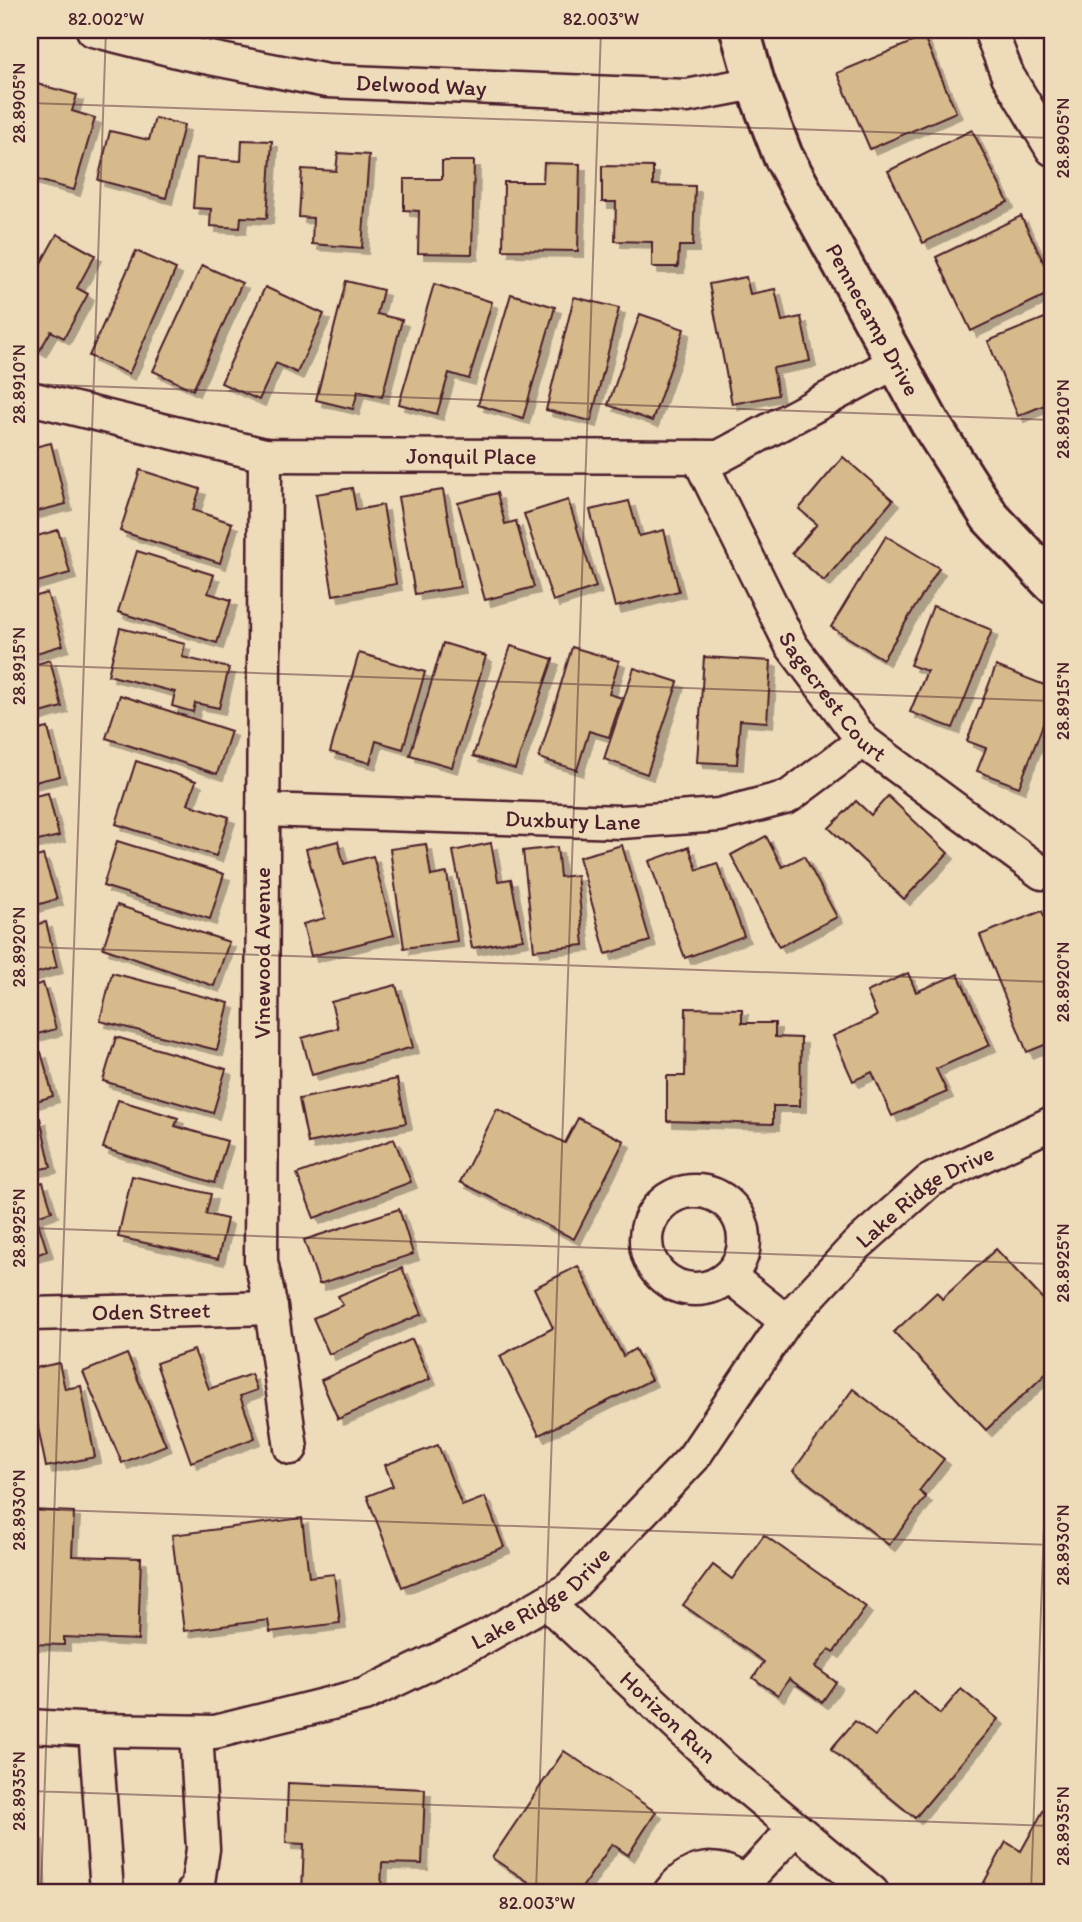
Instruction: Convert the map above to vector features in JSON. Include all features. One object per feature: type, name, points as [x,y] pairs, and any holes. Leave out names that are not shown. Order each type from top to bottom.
[{"type":"street","name":"Delwood Way","points":[[93,30],[184,53],[327,81],[687,96],[755,83]]},
{"type":"street","name":"Pennecamp Drive","points":[[740,30],[755,83],[783,156],[930,423],[990,517],[1052,583]]},
{"type":"street","points":[[990,30],[1008,76],[1052,149]]},
{"type":"street","name":"Jonquil Place","points":[[30,398],[265,455],[719,457],[896,362]]},
{"type":"street","name":"Vinewood Avenue","points":[[265,455],[261,1261],[271,1308],[291,1448]]},
{"type":"street","name":"Sagecrest Court","points":[[698,457],[791,645],[863,741],[1042,873]]},
{"type":"street","name":"Duxbury Lane","points":[[262,810],[621,822],[719,815],[788,797],[863,741]]},
{"type":"street","name":"Lake Ridge Drive","points":[[30,1726],[215,1732],[364,1695],[481,1639],[569,1589],[693,1458],[786,1321],[856,1246],[929,1181],[1052,1123]]},
{"type":"street","points":[[729,1276],[786,1321]]},
{"type":"street","name":"Oden Street","points":[[30,1314],[271,1308]]},
{"type":"street","name":"Horizon Run","points":[[546,1602],[723,1768],[872,1892]]},
{"type":"street","points":[[95,1730],[103,1855],[109,1892]]},
{"type":"street","points":[[193,1892],[197,1889],[203,1849],[196,1732]]},
{"type":"street","points":[[670,1892],[690,1874],[704,1869],[719,1869],[733,1874],[749,1887],[794,1828]]},
{"type":"building","points":[[924,37],[956,112],[870,149],[837,73]]},
{"type":"building","points":[[37,84],[77,95],[72,111],[95,118],[74,190],[30,178],[30,109]]},
{"type":"building","points":[[155,118],[184,125],[166,198],[98,180],[110,131],[149,140]]},
{"type":"building","points":[[972,130],[1008,202],[923,243],[888,171]]},
{"type":"building","points":[[242,140],[272,141],[267,218],[241,217],[240,228],[210,226],[211,209],[193,208],[197,158],[241,161]]},
{"type":"building","points":[[338,153],[369,155],[362,248],[312,244],[313,218],[299,217],[302,169],[336,171]]},
{"type":"building","points":[[442,161],[474,161],[472,254],[418,253],[419,211],[404,210],[404,179],[442,179]]},
{"type":"building","points":[[544,163],[580,164],[578,251],[503,250],[504,182],[543,182]]},
{"type":"building","points":[[602,166],[653,167],[653,185],[695,186],[693,246],[679,246],[678,267],[652,267],[652,242],[615,241],[616,202],[602,202]]},
{"type":"building","points":[[1021,216],[1052,280],[1052,292],[971,331],[936,257]]},
{"type":"building","points":[[57,234],[95,255],[77,288],[88,294],[64,338],[51,331],[40,350],[30,344],[30,283]]},
{"type":"building","points":[[136,251],[176,269],[129,374],[89,356]]},
{"type":"building","points":[[202,265],[242,283],[193,390],[153,371]]},
{"type":"building","points":[[746,277],[750,294],[775,289],[782,321],[801,317],[810,361],[773,368],[778,395],[732,404],[709,284]]},
{"type":"building","points":[[346,281],[383,290],[377,314],[402,320],[382,397],[358,391],[353,409],[316,400]]},
{"type":"building","points":[[434,284],[492,302],[469,379],[449,373],[437,414],[399,404]]},
{"type":"building","points":[[265,287],[324,314],[297,373],[276,363],[259,400],[221,383]]},
{"type":"building","points":[[511,294],[555,307],[523,418],[478,405]]},
{"type":"building","points":[[574,297],[619,308],[591,421],[546,410]]},
{"type":"building","points":[[640,314],[684,329],[652,421],[608,405]]},
{"type":"building","points":[[1052,315],[1052,402],[1018,416],[988,341]]},
{"type":"building","points":[[51,443],[66,504],[30,513],[30,448]]},
{"type":"building","points":[[843,457],[893,500],[824,581],[792,553],[817,524],[799,509]]},
{"type":"building","points":[[140,470],[200,489],[193,510],[232,523],[220,563],[120,531]]},
{"type":"building","points":[[352,488],[356,510],[383,505],[396,584],[333,595],[316,494]]},
{"type":"building","points":[[443,490],[460,587],[415,594],[398,497]]},
{"type":"building","points":[[497,493],[505,524],[516,521],[534,587],[485,600],[458,503]]},
{"type":"building","points":[[568,500],[596,587],[553,601],[524,514]]},
{"type":"building","points":[[629,501],[639,536],[664,530],[679,591],[615,607],[590,510]]},
{"type":"building","points":[[58,530],[70,573],[30,584],[30,538]]},
{"type":"building","points":[[886,536],[939,568],[883,659],[831,627]]},
{"type":"building","points":[[137,551],[214,575],[208,593],[231,600],[217,643],[118,612]]},
{"type":"building","points":[[47,593],[63,645],[30,655],[30,598]]},
{"type":"building","points":[[933,606],[992,630],[953,728],[910,712],[927,671],[910,665]]},
{"type":"building","points":[[120,628],[185,644],[182,657],[229,668],[219,708],[195,703],[193,712],[172,706],[175,692],[108,675]]},
{"type":"building","points":[[443,643],[486,656],[452,767],[410,755]]},
{"type":"building","points":[[511,646],[553,659],[515,769],[473,756]]},
{"type":"building","points":[[572,647],[619,661],[609,694],[622,698],[609,737],[589,731],[577,770],[539,758]]},
{"type":"building","points":[[359,653],[425,672],[403,749],[376,741],[370,763],[330,752]]},
{"type":"building","points":[[704,657],[771,661],[767,722],[740,720],[737,764],[697,762]]},
{"type":"building","points":[[50,660],[62,707],[30,716],[30,666]]},
{"type":"building","points":[[996,666],[1052,688],[1052,701],[1019,787],[977,771],[986,748],[967,741]]},
{"type":"building","points":[[634,668],[678,682],[647,774],[604,759]]},
{"type":"building","points":[[120,695],[231,731],[217,774],[106,738]]},
{"type":"building","points":[[48,728],[60,776],[30,783],[30,732]]},
{"type":"building","points":[[136,761],[196,781],[188,804],[229,817],[216,856],[116,824]]},
{"type":"building","points":[[48,793],[59,836],[30,843],[30,797]]},
{"type":"building","points":[[888,796],[948,853],[904,899],[829,828],[856,801],[871,815]]},
{"type":"building","points":[[766,836],[782,867],[804,856],[837,917],[779,947],[731,855]]},
{"type":"building","points":[[117,841],[224,874],[210,919],[103,886]]},
{"type":"building","points":[[338,841],[344,864],[373,856],[394,935],[311,956],[303,924],[325,918],[306,849]]},
{"type":"building","points":[[491,843],[498,881],[511,879],[523,939],[472,948],[453,851]]},
{"type":"building","points":[[426,844],[431,876],[447,873],[457,941],[404,948],[390,849]]},
{"type":"building","points":[[622,845],[650,941],[606,954],[579,857]]},
{"type":"building","points":[[557,847],[560,877],[577,875],[584,945],[534,950],[523,851]]},
{"type":"building","points":[[689,847],[697,870],[717,863],[744,936],[685,958],[649,861]]},
{"type":"building","points":[[43,855],[57,899],[30,907],[30,859]]},
{"type":"building","points":[[117,905],[229,942],[214,986],[103,948]]},
{"type":"building","points":[[1042,911],[1052,936],[1052,1042],[1027,1052],[980,935]]},
{"type":"building","points":[[46,922],[57,967],[30,975],[30,926]]},
{"type":"building","points":[[112,973],[229,1003],[217,1050],[100,1021]]},
{"type":"building","points":[[908,973],[916,992],[958,974],[990,1045],[936,1069],[947,1092],[892,1116],[872,1072],[853,1081],[833,1036],[877,1016],[867,992]]},
{"type":"building","points":[[43,983],[56,1029],[30,1036],[30,987]]},
{"type":"building","points":[[396,985],[413,1047],[312,1075],[302,1038],[338,1028],[331,1002]]},
{"type":"building","points":[[686,1008],[742,1009],[742,1023],[775,1023],[775,1037],[801,1038],[800,1106],[773,1106],[773,1124],[667,1121],[667,1076],[685,1076]]},
{"type":"building","points":[[116,1037],[226,1069],[213,1113],[103,1081]]},
{"type":"building","points":[[41,1052],[53,1096],[30,1103],[30,1055]]},
{"type":"building","points":[[397,1079],[406,1123],[308,1143],[299,1099]]},
{"type":"building","points":[[118,1100],[178,1118],[175,1126],[227,1141],[214,1183],[103,1148]]},
{"type":"building","points":[[497,1109],[565,1143],[578,1118],[624,1141],[574,1239],[460,1182]]},
{"type":"building","points":[[40,1118],[51,1167],[30,1171],[30,1120]]},
{"type":"building","points":[[394,1139],[411,1182],[314,1218],[297,1174]]},
{"type":"building","points":[[132,1176],[211,1194],[206,1214],[227,1219],[218,1259],[118,1237]]},
{"type":"building","points":[[43,1182],[52,1211],[36,1216],[47,1251],[30,1257],[30,1186]]},
{"type":"building","points":[[399,1209],[413,1254],[319,1284],[304,1240]]},
{"type":"building","points":[[996,1249],[1052,1309],[1052,1368],[986,1430],[894,1332],[937,1292],[942,1299]]},
{"type":"building","points":[[578,1266],[623,1356],[635,1349],[651,1380],[539,1435],[500,1356],[553,1328],[534,1288]]},
{"type":"building","points":[[402,1268],[422,1314],[329,1354],[313,1318],[343,1305],[338,1296]]},
{"type":"building","points":[[412,1339],[430,1379],[338,1419],[321,1380]]},
{"type":"building","points":[[194,1350],[209,1389],[251,1374],[257,1390],[240,1396],[255,1438],[191,1462],[156,1363]]},
{"type":"building","points":[[127,1354],[166,1445],[122,1463],[83,1372]]},
{"type":"building","points":[[59,1363],[65,1389],[81,1386],[95,1457],[46,1467],[30,1387],[30,1369]]},
{"type":"building","points":[[853,1389],[944,1459],[919,1491],[926,1497],[889,1545],[793,1471]]},
{"type":"building","points":[[438,1445],[462,1506],[485,1497],[504,1547],[402,1587],[367,1496],[393,1486],[385,1465]]},
{"type":"building","points":[[30,1510],[74,1512],[72,1556],[141,1558],[138,1640],[64,1637],[64,1645],[30,1644]]},
{"type":"building","points":[[302,1518],[309,1577],[334,1574],[340,1623],[270,1632],[268,1620],[184,1631],[172,1535]]},
{"type":"building","points":[[764,1535],[866,1607],[834,1652],[829,1649],[815,1667],[836,1682],[822,1702],[789,1679],[778,1695],[753,1678],[764,1662],[683,1605],[713,1565],[732,1579]]},
{"type":"building","points":[[961,1689],[998,1719],[915,1818],[831,1749],[855,1721],[875,1736],[913,1691],[940,1714]]},
{"type":"building","points":[[564,1751],[656,1812],[628,1855],[612,1844],[579,1892],[544,1892],[492,1858]]},
{"type":"building","points":[[288,1783],[425,1789],[422,1864],[382,1863],[381,1892],[302,1892],[304,1844],[286,1843]]},
{"type":"building","points":[[1047,1804],[1052,1807],[1052,1892],[993,1892],[982,1886],[1006,1842],[1021,1851]]},
{"type":"building","points":[[30,1834],[37,1834],[40,1890],[35,1892],[30,1892]]}]
